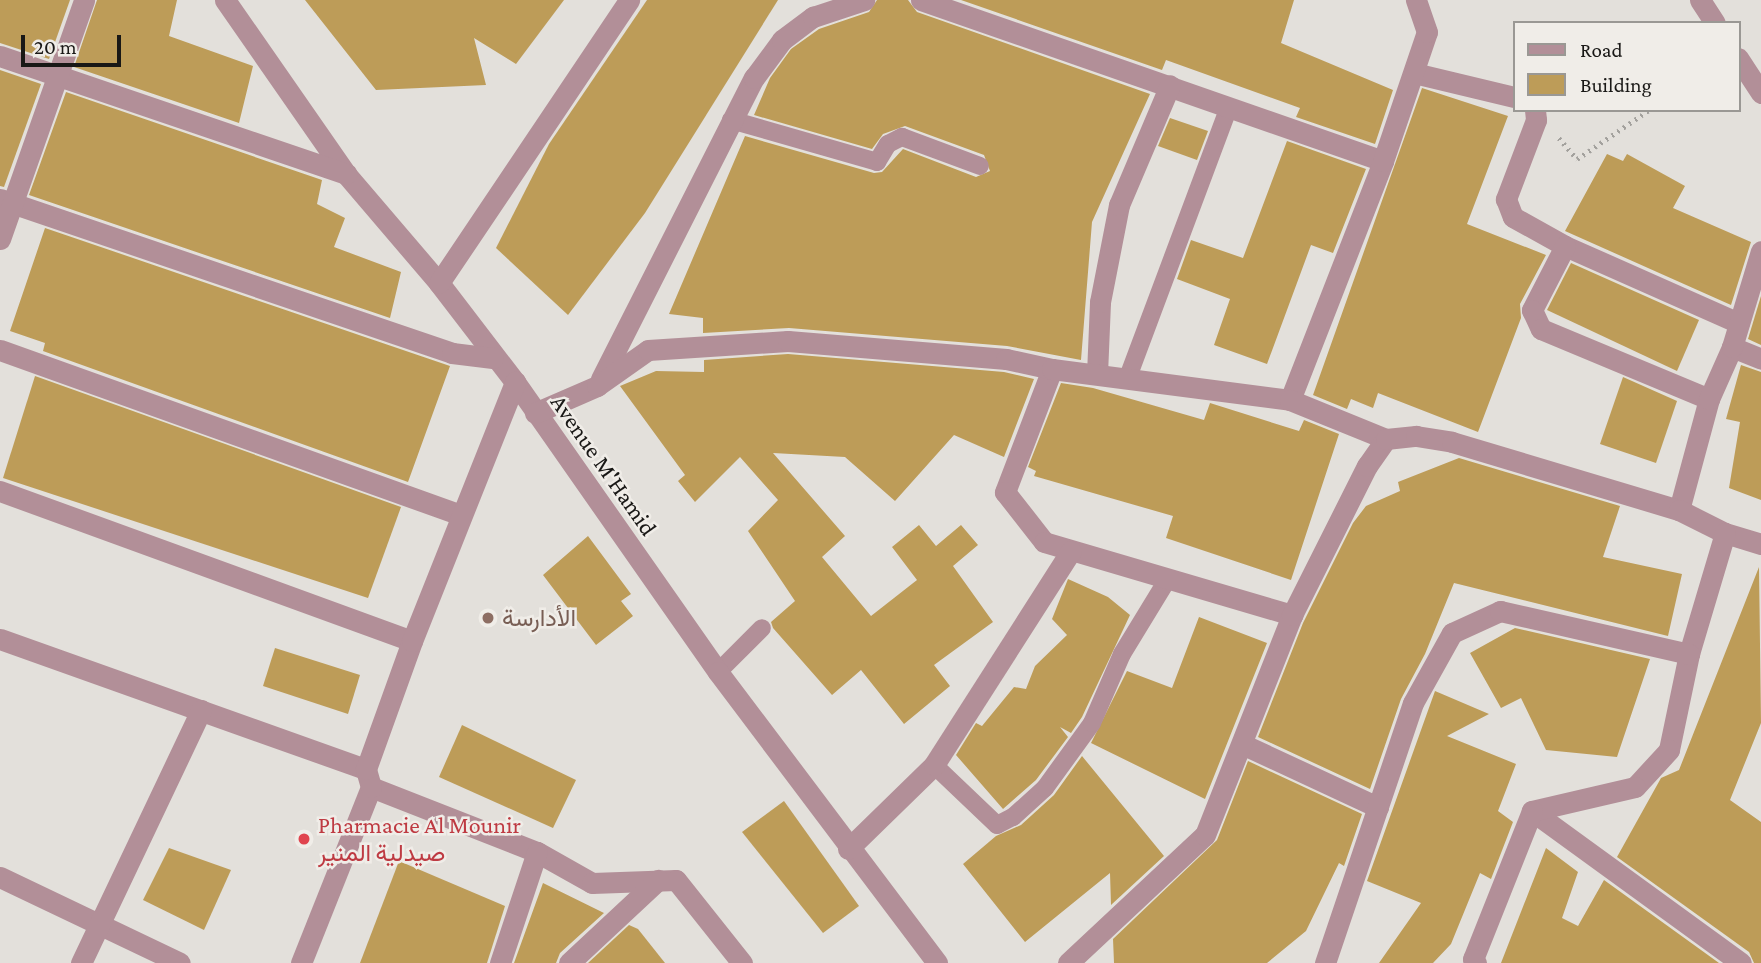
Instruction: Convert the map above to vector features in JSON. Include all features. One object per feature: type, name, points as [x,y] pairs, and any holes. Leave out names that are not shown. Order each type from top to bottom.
[{"type":"street","points":[[0,239],[6,201],[84,0]]},
{"type":"street","name":"Avenue M'Hamid","points":[[225,0],[346,174],[439,283],[493,358],[515,382],[718,672],[848,849],[937,963]]},
{"type":"street","points":[[439,283],[629,0]]},
{"type":"street","points":[[597,386],[731,120],[782,40],[813,17],[864,0]]},
{"type":"street","points":[[921,0],[1383,161]]},
{"type":"street","points":[[1290,400],[1383,161],[1427,32],[1416,0]]},
{"type":"street","points":[[1700,0],[1714,21]]},
{"type":"street","points":[[0,56],[55,72],[346,174]]},
{"type":"street","points":[[1740,61],[1761,93]]},
{"type":"street","points":[[1414,73],[1512,97]]},
{"type":"street","points":[[1097,374],[1101,302],[1119,205],[1170,85]]},
{"type":"street","points":[[1535,112],[1536,120],[1506,199],[1519,222],[1565,246],[1739,323]]},
{"type":"street","points":[[6,201],[452,353],[493,358]]},
{"type":"street","points":[[1565,246],[1532,310],[1541,329],[1709,399]]},
{"type":"street","points":[[1679,510],[1709,399],[1732,347],[1761,251]]},
{"type":"street","points":[[535,413],[597,386],[648,350],[788,341],[1006,359],[1052,369],[1290,400],[1386,439],[1416,436],[1452,442],[1679,510],[1725,533],[1761,544]]},
{"type":"street","points":[[1732,347],[1761,359]]},
{"type":"street","points":[[0,350],[459,514]]},
{"type":"street","points":[[1052,369],[1005,492],[1045,542],[1166,582],[1292,615]]},
{"type":"street","points":[[301,963],[369,778],[412,641],[459,514],[515,382]]},
{"type":"street","points":[[1068,963],[1205,835],[1292,615],[1367,466],[1386,439]]},
{"type":"street","points":[[0,491],[412,641]]},
{"type":"street","points":[[1531,811],[1635,787],[1669,750],[1689,654],[1725,533]]},
{"type":"street","points":[[848,849],[934,765],[1071,551]]},
{"type":"street","points":[[1325,963],[1413,703],[1452,634],[1500,611],[1689,654]]},
{"type":"street","points":[[0,639],[201,710],[369,778],[537,852],[592,883],[676,880],[742,963]]},
{"type":"street","points":[[81,963],[201,710]]},
{"type":"street","points":[[1242,744],[1378,807]]},
{"type":"street","points":[[1476,963],[1473,960],[1531,811]]},
{"type":"street","points":[[1531,811],[1741,963]]},
{"type":"street","points":[[500,963],[537,852]]},
{"type":"street","points":[[0,877],[99,927],[180,963]]},
{"type":"street","points":[[569,963],[658,880]]},
{"type":"lane","points":[[1128,377],[1228,109]]},
{"type":"lane","points":[[731,120],[877,162],[888,144],[902,137],[980,166]]},
{"type":"lane","points":[[934,765],[997,825],[1013,817],[1045,788],[1093,723],[1122,654],[1166,582]]},
{"type":"lane","points":[[718,672],[762,628]]},
{"type":"path","points":[[1552,130],[1577,159],[1646,112]]},
{"type":"building","points":[[0,0],[70,0],[49,59],[0,43]]},
{"type":"building","points":[[97,0],[177,0],[169,36],[253,66],[239,123],[74,67]]},
{"type":"building","points":[[305,0],[564,0],[516,64],[474,38],[486,85],[376,90]]},
{"type":"building","points":[[647,0],[778,0],[645,213],[568,315],[496,248],[549,144]]},
{"type":"building","points":[[877,0],[908,0],[917,12],[1150,94],[1092,222],[1081,360],[1007,346],[789,328],[703,333],[703,318],[669,314],[745,136],[874,173],[882,172],[903,149],[976,177],[990,171],[984,155],[905,126],[883,134],[872,149],[754,115],[770,78],[791,49],[819,29],[869,12]]},
{"type":"building","points":[[961,0],[1294,0],[1281,43],[1393,90],[1375,144],[1296,117],[1300,108],[1166,60],[1162,70]]},
{"type":"building","points":[[0,70],[41,84],[4,187],[0,186]]},
{"type":"building","points":[[1422,88],[1508,116],[1467,224],[1546,255],[1520,304],[1521,318],[1478,432],[1378,393],[1373,408],[1351,399],[1347,409],[1313,395]]},
{"type":"building","points":[[66,92],[322,180],[317,204],[345,218],[334,247],[401,272],[390,318],[29,195]]},
{"type":"building","points":[[1170,118],[1208,131],[1197,160],[1158,146]]},
{"type":"building","points":[[1287,141],[1366,169],[1333,253],[1311,245],[1267,364],[1214,345],[1230,299],[1177,279],[1191,240],[1243,258]]},
{"type":"building","points":[[1607,154],[1623,161],[1627,154],[1685,186],[1673,208],[1751,242],[1731,305],[1565,231]]},
{"type":"building","points":[[45,228],[450,366],[408,482],[43,351],[45,343],[10,331]]},
{"type":"building","points":[[1571,263],[1699,320],[1677,371],[1547,310]]},
{"type":"building","points":[[1761,296],[1761,345],[1748,339]]},
{"type":"building","points":[[788,354],[1004,372],[1034,379],[1004,457],[954,435],[895,501],[845,457],[773,453],[845,536],[822,557],[871,616],[917,580],[892,547],[919,525],[936,546],[961,525],[978,545],[953,566],[993,622],[934,665],[950,686],[904,724],[861,670],[832,695],[773,628],[771,622],[795,601],[748,531],[778,500],[740,457],[695,502],[678,481],[685,475],[620,386],[656,371],[704,372],[704,360]]},
{"type":"building","points":[[1741,365],[1761,372],[1761,500],[1729,488],[1740,422],[1726,419]]},
{"type":"building","points":[[35,376],[401,507],[368,598],[3,478]]},
{"type":"building","points":[[1623,377],[1677,401],[1656,463],[1600,444]]},
{"type":"building","points":[[1061,383],[1093,388],[1204,420],[1210,403],[1299,431],[1304,420],[1339,434],[1291,580],[1166,538],[1173,516],[1034,476],[1036,471],[1028,467]]},
{"type":"building","points":[[1459,458],[1620,506],[1603,557],[1682,574],[1668,636],[1454,583],[1425,654],[1401,699],[1370,789],[1258,737],[1303,623],[1353,523],[1366,506],[1400,491],[1398,482]]},
{"type":"building","points":[[588,536],[631,594],[621,601],[633,616],[596,645],[543,575]]},
{"type":"building","points":[[1759,567],[1761,723],[1730,800],[1761,822],[1761,963],[1754,963],[1749,952],[1617,857],[1661,778],[1679,770]]},
{"type":"building","points":[[1068,579],[1108,597],[1130,615],[1082,717],[1071,733],[1060,727],[1068,737],[1036,780],[1003,809],[956,755],[976,723],[982,726],[1014,687],[1026,689],[1035,666],[1067,635],[1052,619]]},
{"type":"building","points":[[1199,617],[1267,643],[1205,799],[1091,743],[1127,671],[1172,688]]},
{"type":"building","points":[[1515,628],[1650,659],[1617,757],[1546,750],[1521,698],[1501,708],[1470,653]]},
{"type":"building","points":[[275,648],[360,675],[348,714],[263,686]]},
{"type":"building","points":[[1435,691],[1489,714],[1447,736],[1516,764],[1498,811],[1513,822],[1491,879],[1480,873],[1451,944],[1433,963],[1379,963],[1421,903],[1367,881]]},
{"type":"building","points":[[462,725],[576,780],[553,828],[439,777]]},
{"type":"building","points":[[1082,756],[1164,856],[1111,905],[1110,873],[1025,942],[963,864],[996,836],[1021,825],[1054,795]]},
{"type":"building","points":[[1248,761],[1362,814],[1344,866],[1339,863],[1306,931],[1267,963],[1114,963],[1113,939],[1217,840]]},
{"type":"building","points":[[784,801],[859,906],[823,933],[742,832]]},
{"type":"building","points":[[169,848],[231,870],[204,930],[143,900]]},
{"type":"building","points":[[1546,848],[1578,872],[1562,918],[1578,926],[1604,880],[1719,963],[1501,963]]},
{"type":"building","points":[[399,861],[505,906],[487,963],[360,963]]},
{"type":"building","points":[[543,883],[604,913],[560,953],[556,963],[514,963]]},
{"type":"building","points":[[629,925],[638,929],[665,963],[588,963]]},
{"type":"place","name":"الأدارسة","points":[[488,618]]},
{"type":"place","name":"Pharmacie Al Mounir صيدلية المنير","points":[[304,839]]}]
